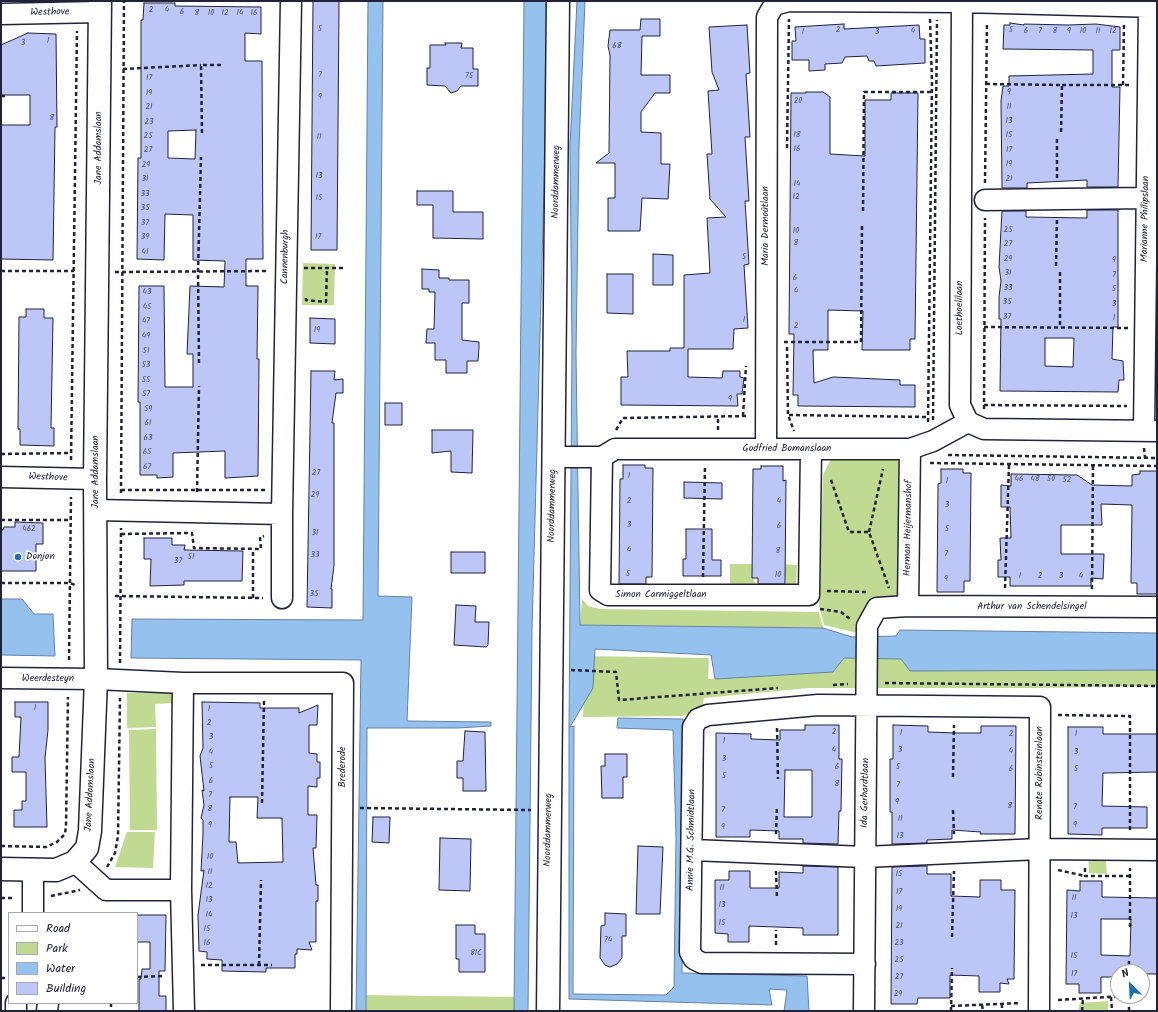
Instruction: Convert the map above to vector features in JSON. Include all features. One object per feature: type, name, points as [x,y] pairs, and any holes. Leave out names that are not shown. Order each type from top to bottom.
[{"type":"street","name":"Cannenburgh","points":[[282,598],[285,276],[291,1]]},
{"type":"street","name":"Noorddammerweg","points":[[548,1011],[560,456],[558,1]]},
{"type":"street","name":"Maria Dermoûtlaan","points":[[766,448],[767,17],[774,6],[789,1],[937,3]]},
{"type":"street","points":[[937,3],[962,2],[1153,7]]},
{"type":"street","name":"Loethoelilaan","points":[[962,2],[960,405],[976,426]]},
{"type":"street","name":"Westhove","points":[[1,14],[77,13],[100,7]]},
{"type":"street","name":"Jane Addamslaan","points":[[75,862],[86,848],[90,832],[96,679],[95,479],[100,7]]},
{"type":"street","name":"Marianne Philipslaan","points":[[1150,431],[1144,406],[1148,84],[1153,7]]},
{"type":"street","points":[[985,200],[1146,198]]},
{"type":"street","points":[[976,426],[1150,431]]},
{"type":"street","name":"Godfried Bomanslaan","points":[[594,457],[615,449],[766,448],[811,449],[916,456],[933,441],[976,426]]},
{"type":"street","points":[[811,449],[811,592]]},
{"type":"street","points":[[560,456],[594,457]]},
{"type":"street","name":"Herman Heijermanshof","points":[[908,599],[916,456]]},
{"type":"street","name":"Simon Carmiggeltlaan","points":[[594,457],[600,590],[608,595],[811,592]]},
{"type":"street","name":"Westhove","points":[[1,477],[95,479]]},
{"type":"street","points":[[96,510],[282,514]]},
{"type":"street","name":"Arthur van Schendelsingel","points":[[908,599],[1157,607]]},
{"type":"street","name":"Ida Gerhardtlaan","points":[[864,1011],[867,667],[861,622],[877,608],[908,599]]},
{"type":"street","name":"Weerdesteyn","points":[[1,678],[96,679]]},
{"type":"street","name":"Brederode","points":[[96,679],[183,684],[342,683],[341,1011]]},
{"type":"street","points":[[183,684],[181,890],[184,1011]]},
{"type":"street","name":"Annie M.G. Schmidtlaan","points":[[864,964],[702,963],[694,960],[690,952],[693,727],[698,719],[708,715],[818,705],[867,705]]},
{"type":"street","name":"Renate Rubinsteinlaan","points":[[867,705],[1040,707],[1039,1006]]},
{"type":"street","points":[[692,850],[865,857],[1040,849],[1157,850]]},
{"type":"street","points":[[1,869],[56,870],[75,862],[106,890],[181,890]]},
{"type":"street","points":[[33,870],[33,912]]},
{"type":"path","points":[[937,3],[933,441],[947,455],[1157,458]]},
{"type":"path","points":[[984,455],[976,426],[984,405],[987,3]]},
{"type":"path","points":[[1,846],[46,847],[57,842],[65,834],[66,826],[77,13]]},
{"type":"path","points":[[201,65],[202,134]]},
{"type":"path","points":[[123,69],[222,65]]},
{"type":"path","points":[[986,84],[1148,84]]},
{"type":"path","points":[[1061,134],[1062,85]]},
{"type":"path","points":[[863,212],[864,92],[932,92]]},
{"type":"path","points":[[1,96],[7,96]]},
{"type":"path","points":[[1056,266],[1057,139]]},
{"type":"path","points":[[199,362],[198,272],[202,156]]},
{"type":"path","points":[[766,341],[861,342],[862,226]]},
{"type":"path","points":[[285,276],[305,290],[306,300],[326,302],[327,268]]},
{"type":"path","points":[[1,272],[198,272],[285,276],[327,268],[345,268]]},
{"type":"path","points":[[1060,272],[1060,328]]},
{"type":"path","points":[[984,327],[1145,328]]},
{"type":"path","points":[[787,342],[788,415]]},
{"type":"path","points":[[197,512],[199,386]]},
{"type":"path","points":[[984,405],[1144,406]]},
{"type":"path","points":[[1,454],[71,453]]},
{"type":"path","points":[[916,456],[1009,464],[1157,466]]},
{"type":"path","points":[[702,582],[705,462]]},
{"type":"path","points":[[1005,594],[1009,464]]},
{"type":"path","points":[[1092,594],[1093,466]]},
{"type":"path","points":[[883,469],[868,532],[890,592],[908,599]]},
{"type":"path","points":[[829,476],[849,532],[868,532]]},
{"type":"path","points":[[1,520],[70,520]]},
{"type":"path","points":[[121,534],[192,533],[194,548],[261,549],[260,537],[282,534]]},
{"type":"path","points":[[252,598],[253,549]]},
{"type":"path","points":[[1,583],[70,583],[96,593],[120,597],[282,598]]},
{"type":"path","points":[[861,622],[849,619],[841,612],[818,609],[811,592],[874,592]]},
{"type":"path","points":[[566,670],[598,670]]},
{"type":"path","points":[[262,803],[264,683]]},
{"type":"path","points":[[954,777],[955,706]]},
{"type":"path","points":[[777,709],[778,779]]},
{"type":"path","points":[[1040,715],[1130,716],[1130,927]]},
{"type":"path","points":[[777,807],[775,853],[777,899]]},
{"type":"path","points":[[352,808],[534,810]]},
{"type":"path","points":[[952,937],[954,853],[953,810]]},
{"type":"path","points":[[1085,876],[1086,849]]},
{"type":"path","points":[[1056,870],[1085,876],[1130,876]]},
{"type":"path","points":[[259,965],[261,880]]},
{"type":"path","points":[[1129,958],[1129,964]]},
{"type":"path","points":[[138,977],[183,971],[272,965]]},
{"type":"path","points":[[951,1011],[952,968]]},
{"type":"path","points":[[951,1006],[1002,1004],[1039,1006],[1083,999],[1110,997]]},
{"type":"path","points":[[1082,1011],[1083,999]]},
{"type":"path","points":[[1002,1004],[1002,1011]]},
{"type":"path","points":[[982,1005],[982,1011]]},
{"type":"green space","points":[[303,263],[335,264],[334,305],[302,305]]},
{"type":"green space","points":[[834,453],[894,456],[903,467],[901,597],[866,606],[862,634],[824,625],[819,605],[823,475]]},
{"type":"green space","points":[[730,564],[752,564],[752,577],[758,588],[730,588]]},
{"type":"green space","points":[[782,564],[797,565],[796,589],[785,589],[786,577],[782,576]]},
{"type":"green space","points":[[582,599],[588,606],[600,609],[819,612],[823,628],[580,625]]},
{"type":"green space","points":[[586,656],[709,658],[708,679],[833,672],[844,658],[901,659],[910,671],[1157,670],[1157,686],[1037,688],[809,688],[704,698],[702,707],[683,716],[583,717]]},
{"type":"green space","points":[[127,693],[172,693],[172,703],[155,704],[156,727],[127,728]]},
{"type":"green space","points":[[156,729],[157,830],[130,830],[129,730]]},
{"type":"green space","points":[[127,832],[155,832],[153,868],[115,867]]},
{"type":"green space","points":[[1088,851],[1105,852],[1107,874],[1089,873]]},
{"type":"green space","points":[[361,995],[514,997],[514,1011],[360,1011]]},
{"type":"green space","points":[[1108,1001],[1108,1011],[1078,1011],[1080,1003]]},
{"type":"water","points":[[368,1],[383,1],[378,596],[412,597],[407,721],[491,722],[491,726],[457,728],[367,728],[366,1011],[356,1011],[361,660],[131,658],[132,619],[363,620]]},
{"type":"water","points":[[524,1],[549,1],[532,630],[528,1011],[514,1011]]},
{"type":"water","points":[[577,1],[585,1],[579,147],[576,354],[580,625],[823,628],[852,637],[896,636],[900,630],[1157,633],[1157,670],[910,671],[901,659],[844,658],[833,672],[715,679],[711,655],[595,649],[593,688],[570,727],[574,726],[573,994],[666,995],[674,987],[676,838],[673,730],[617,728],[618,718],[683,719],[682,973],[807,976],[809,1011],[784,1011],[787,990],[769,989],[772,1005],[569,999],[569,728],[572,347],[570,146]]},
{"type":"water","points":[[1,599],[22,599],[34,614],[53,614],[55,656],[1,655]]},
{"type":"building","points":[[313,1],[339,1],[337,250],[311,250]]},
{"type":"building","points":[[144,3],[175,3],[175,6],[261,7],[261,34],[245,33],[245,61],[262,61],[263,259],[246,259],[246,286],[258,286],[258,476],[225,478],[225,451],[173,453],[173,477],[157,478],[157,475],[140,475],[140,402],[138,402],[139,286],[164,286],[165,387],[193,387],[193,354],[187,354],[190,286],[224,287],[225,261],[193,260],[193,215],[165,214],[164,260],[137,259],[138,158],[141,158],[141,20],[143,20]],"holes":[[[196,130],[195,159],[168,158],[168,131]]]},
{"type":"building","points":[[641,19],[660,19],[660,36],[642,36],[641,75],[670,75],[670,93],[655,93],[641,112],[641,132],[661,133],[661,164],[670,164],[668,199],[642,198],[640,231],[608,231],[608,198],[615,198],[615,163],[596,163],[609,153],[610,55],[608,46],[610,30],[640,30]]},
{"type":"building","points":[[1010,23],[1024,25],[1096,24],[1120,27],[1120,50],[1112,50],[1112,87],[1120,87],[1118,187],[1087,187],[1087,180],[1027,183],[1027,188],[1002,188],[1001,101],[1003,86],[1009,86],[1009,76],[1093,74],[1093,50],[1003,49],[1004,25],[1010,25]]},
{"type":"building","points":[[844,24],[844,29],[919,25],[920,39],[925,39],[925,63],[876,66],[874,61],[869,61],[867,56],[845,57],[842,63],[825,64],[825,70],[809,71],[809,60],[792,60],[792,41],[796,41],[795,27]]},
{"type":"building","points":[[747,25],[750,73],[746,74],[750,137],[745,137],[749,201],[745,201],[749,264],[744,265],[748,328],[734,329],[733,349],[688,349],[688,377],[722,378],[723,371],[740,371],[740,377],[744,378],[742,394],[737,394],[738,406],[621,405],[621,377],[628,377],[627,351],[670,351],[670,348],[684,348],[684,275],[710,273],[707,218],[726,217],[710,199],[707,154],[712,154],[708,91],[719,90],[712,72],[709,27]]},
{"type":"building","points":[[28,33],[56,34],[57,127],[55,127],[53,260],[1,259],[1,125],[30,125],[30,95],[1,95],[1,45]]},
{"type":"building","points":[[445,43],[462,43],[461,48],[473,48],[473,69],[478,69],[478,86],[461,86],[457,91],[451,93],[445,86],[427,85],[427,68],[430,68],[430,45],[446,45]]},
{"type":"building","points":[[823,92],[830,97],[830,154],[865,156],[865,100],[891,100],[891,93],[918,93],[915,339],[910,339],[910,350],[862,350],[863,311],[828,310],[828,350],[813,350],[814,383],[833,377],[900,380],[900,385],[915,385],[915,407],[798,406],[798,395],[793,395],[794,334],[789,334],[791,93]]},
{"type":"building","points":[[417,191],[453,191],[453,212],[483,212],[483,239],[433,238],[433,205],[417,205]]},
{"type":"building","points":[[1087,210],[1118,210],[1118,327],[1113,327],[1112,359],[1123,361],[1124,380],[1119,380],[1118,392],[1000,391],[1001,319],[999,319],[999,297],[1001,281],[999,267],[1002,211],[1026,211],[1026,217],[1087,218]],"holes":[[[1045,338],[1074,338],[1073,367],[1045,366]]]},
{"type":"building","points":[[653,254],[673,255],[673,285],[653,285]]},
{"type":"building","points":[[422,269],[439,270],[439,278],[449,278],[449,280],[469,280],[469,303],[462,303],[462,340],[479,342],[479,347],[478,361],[467,361],[467,373],[446,373],[446,360],[435,360],[435,343],[426,343],[427,329],[434,329],[435,292],[429,292],[429,289],[422,289]]},
{"type":"building","points":[[607,274],[633,274],[633,314],[607,313]]},
{"type":"building","points":[[26,309],[44,309],[44,318],[53,318],[51,428],[54,428],[54,446],[20,445],[20,429],[18,429],[19,317],[26,317]]},
{"type":"building","points":[[310,318],[335,319],[335,344],[310,343]]},
{"type":"building","points":[[311,371],[335,371],[334,380],[343,379],[343,393],[336,393],[332,423],[334,423],[334,566],[331,589],[332,608],[307,607]]},
{"type":"building","points":[[385,403],[402,403],[402,425],[385,425]]},
{"type":"building","points":[[432,430],[473,430],[472,473],[451,472],[451,451],[432,453]]},
{"type":"building","points":[[623,465],[645,465],[645,468],[653,468],[652,577],[646,577],[646,584],[619,584],[620,479],[623,479]]},
{"type":"building","points":[[761,466],[783,466],[783,481],[786,480],[785,584],[758,584],[758,578],[752,578],[753,469],[761,469]]},
{"type":"building","points":[[941,469],[963,469],[963,473],[971,473],[970,581],[964,581],[964,592],[937,592],[938,484],[941,483]]},
{"type":"building","points":[[1140,471],[1157,471],[1157,594],[1137,594],[1137,583],[1131,583],[1132,505],[1101,504],[1102,525],[1061,525],[1061,554],[1104,554],[1103,579],[1091,578],[1091,586],[1010,586],[1010,577],[998,577],[998,560],[1001,560],[1000,538],[1011,538],[1010,507],[1001,507],[1001,485],[1011,486],[1011,474],[1077,475],[1092,485],[1132,486],[1132,475],[1140,474]]},
{"type":"building","points":[[684,482],[722,483],[722,499],[684,498]]},
{"type":"building","name":"Donjon","points":[[15,522],[43,523],[43,544],[36,544],[36,571],[1,571],[1,530],[3,530],[4,527],[15,527]]},
{"type":"building","points":[[686,529],[712,529],[712,560],[721,560],[721,576],[683,576],[683,559],[686,559]]},
{"type":"building","points":[[144,538],[172,538],[172,545],[185,545],[184,550],[243,551],[242,581],[184,581],[184,585],[150,586],[151,559],[144,559]]},
{"type":"building","points":[[451,552],[485,552],[485,573],[451,573]]},
{"type":"building","points":[[456,605],[476,606],[475,622],[489,622],[488,645],[486,647],[454,645]]},
{"type":"building","points":[[15,702],[48,702],[48,730],[45,758],[47,827],[14,827],[14,810],[22,810],[22,801],[26,801],[26,772],[12,772],[12,757],[19,757],[21,717],[15,717]]},
{"type":"building","points":[[202,702],[260,703],[260,708],[299,708],[299,713],[318,705],[317,725],[309,725],[309,753],[317,754],[317,762],[320,762],[320,778],[317,778],[317,787],[308,786],[308,815],[317,815],[316,848],[313,848],[316,885],[318,885],[318,901],[316,901],[316,942],[309,942],[312,950],[297,949],[297,954],[295,954],[295,968],[266,968],[266,972],[222,971],[222,960],[207,959],[207,952],[199,951],[198,915],[204,870],[201,871],[203,820],[201,818],[204,805],[202,790],[204,791],[200,756],[203,748]],"holes":[[[230,797],[258,797],[257,818],[282,818],[283,862],[238,863],[236,842],[229,842]]]},
{"type":"building","points":[[805,725],[839,725],[839,759],[842,759],[841,811],[839,811],[838,844],[803,843],[803,839],[779,839],[779,831],[750,830],[750,837],[716,837],[716,733],[751,734],[751,739],[780,740],[780,730],[805,730]],"holes":[[[785,770],[812,770],[812,817],[784,817]]]},
{"type":"building","points":[[893,725],[928,726],[928,732],[956,733],[981,733],[981,726],[1016,726],[1015,834],[980,834],[981,832],[952,830],[952,839],[927,840],[927,843],[892,844],[892,812],[890,812],[890,759],[893,759]]},
{"type":"building","points":[[1068,727],[1103,727],[1103,734],[1157,734],[1157,772],[1103,773],[1102,806],[1147,807],[1147,828],[1102,828],[1102,835],[1068,834]]},
{"type":"building","points":[[465,731],[485,732],[486,791],[463,791],[463,778],[457,778],[457,761],[463,761]]},
{"type":"building","points":[[605,754],[627,754],[627,777],[623,777],[623,798],[602,798],[601,766],[605,766]]},
{"type":"building","points":[[373,817],[390,817],[389,843],[372,842]]},
{"type":"building","points":[[440,838],[471,839],[470,891],[439,890]]},
{"type":"building","points":[[638,846],[663,847],[660,914],[636,914]]},
{"type":"building","points":[[803,866],[838,867],[838,935],[803,935],[803,928],[749,926],[749,942],[728,942],[728,934],[715,933],[715,880],[729,880],[729,871],[750,871],[750,888],[779,888],[779,872],[803,873]]},
{"type":"building","points":[[927,866],[927,874],[951,874],[951,896],[980,897],[980,880],[1001,880],[1001,890],[1015,890],[1014,979],[1007,979],[1009,984],[1000,983],[1000,992],[979,992],[979,976],[950,975],[950,998],[918,998],[917,1004],[891,1004],[892,867]]},
{"type":"building","points":[[1080,881],[1102,881],[1102,897],[1157,898],[1157,974],[1150,974],[1150,964],[1110,964],[1110,977],[1101,977],[1101,993],[1079,993],[1079,984],[1066,984],[1067,890],[1080,891]],"holes":[[[1101,919],[1131,919],[1130,956],[1101,955]]]},
{"type":"building","points":[[605,913],[626,914],[626,936],[622,936],[622,958],[617,964],[610,967],[605,965],[600,958],[601,926],[605,925]]},
{"type":"building","points":[[138,915],[166,915],[165,971],[159,971],[159,996],[166,996],[166,1011],[139,1011],[139,979],[141,979],[142,969],[150,969],[150,942],[138,942]]},
{"type":"building","points":[[456,925],[475,925],[475,934],[485,934],[485,972],[459,972],[459,959],[456,959]]},
{"type":"place","name":"Donjon","points":[[18,557]]}]
